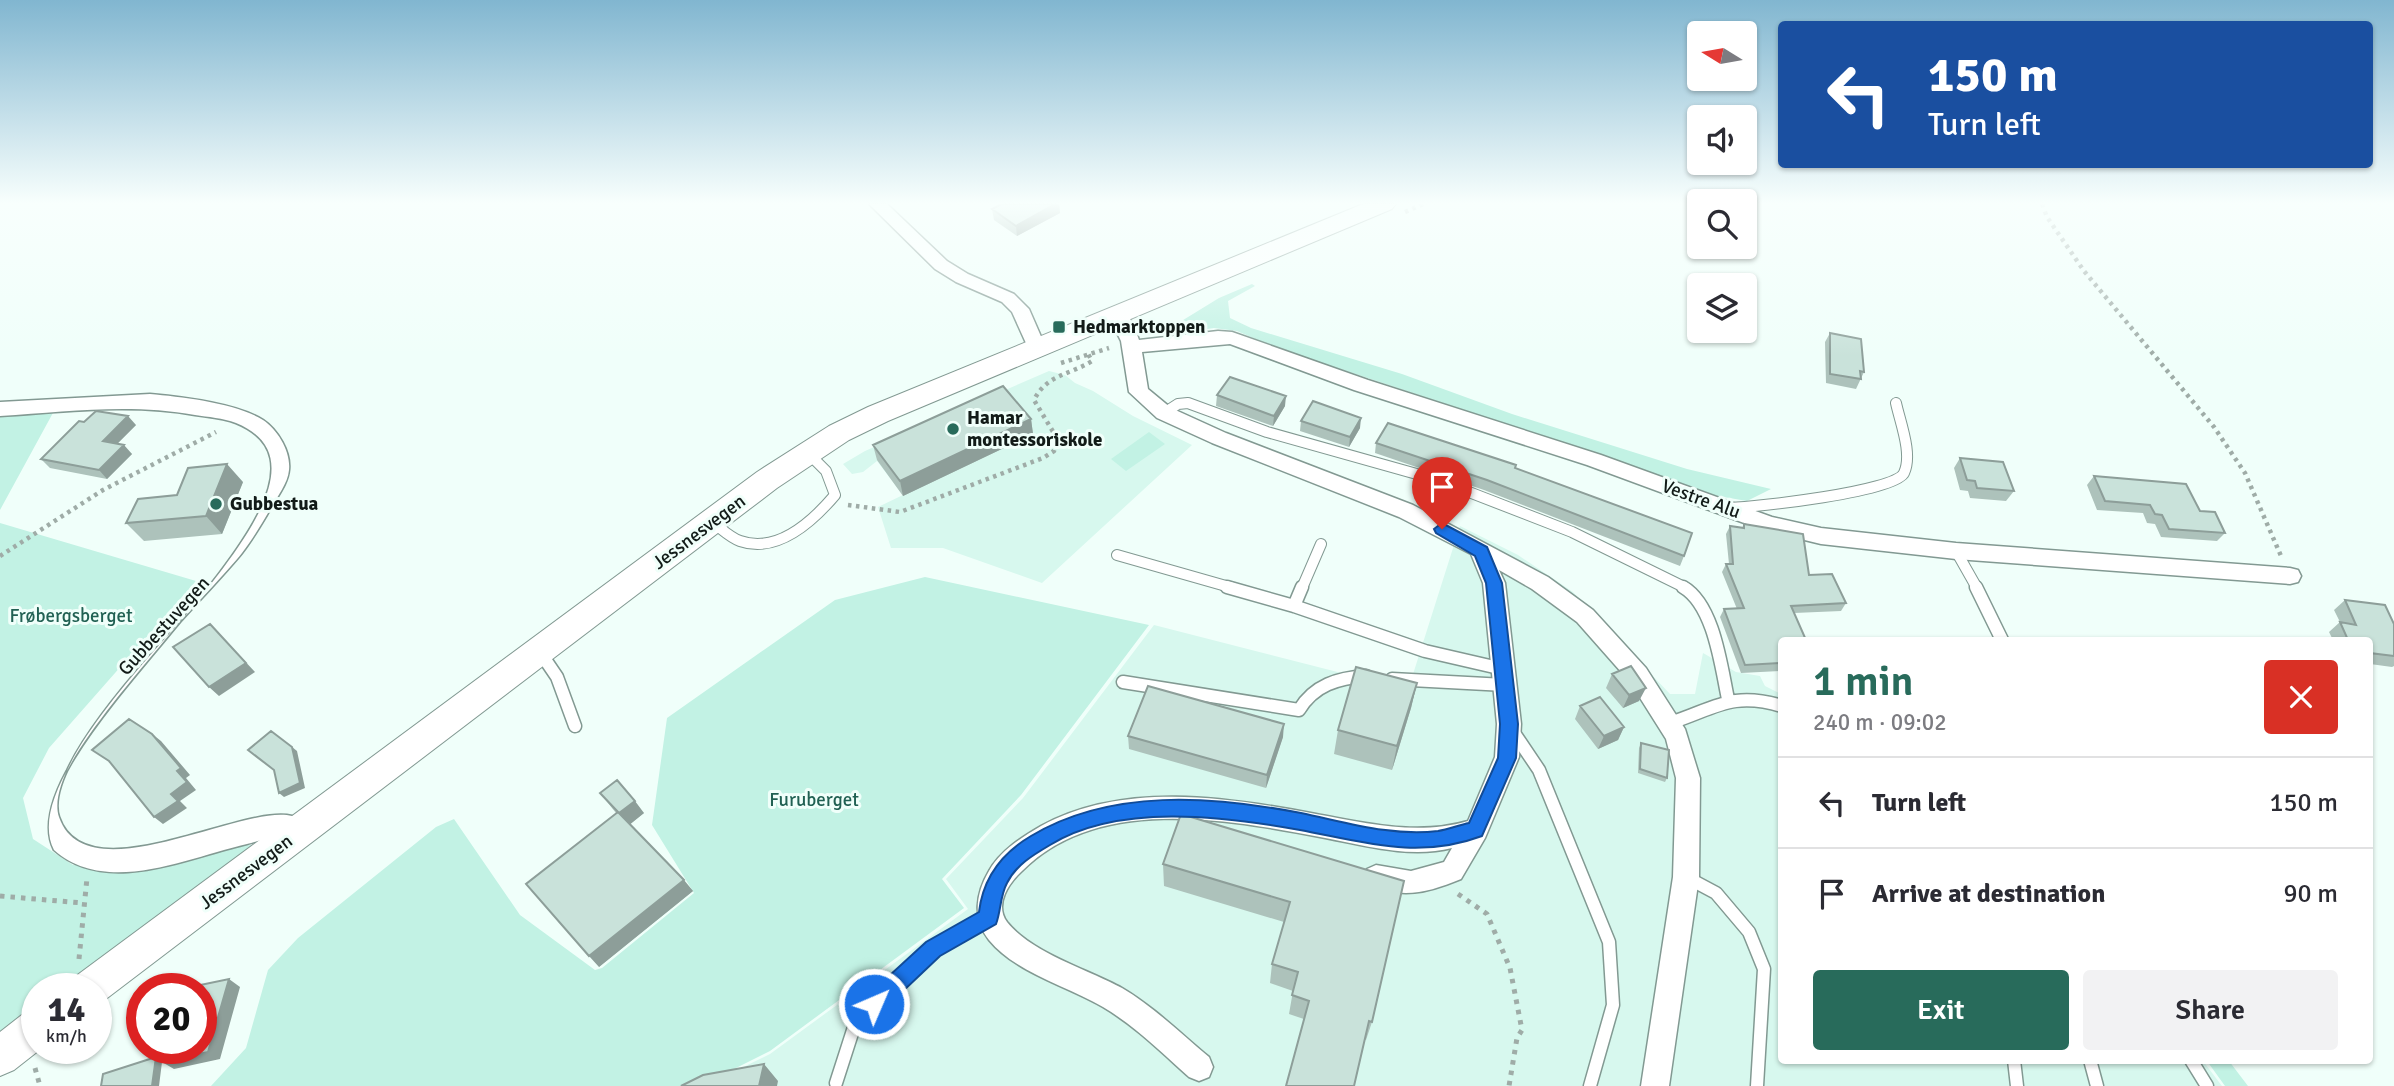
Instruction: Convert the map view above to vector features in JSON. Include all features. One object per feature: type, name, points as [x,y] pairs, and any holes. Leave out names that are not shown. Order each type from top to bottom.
[{"type":"main road","name":"Jessnesvegen","points":[[87,973],[297,834],[808,453],[878,414],[1043,356],[1123,335],[1283,255]]},
{"type":"main road","points":[[0,1055],[21,1040]]},
{"type":"street","points":[[930,255],[962,278],[1008,298],[1020,309],[1043,356]]},
{"type":"street","points":[[1123,335],[1139,392],[1164,413],[1230,442],[1406,511],[1460,538],[1540,583],[1585,616],[1638,675],[1677,736],[1688,778],[1686,877],[1655,1086]]},
{"type":"street","name":"Vestre Alu","points":[[1123,335],[1232,338],[1361,385],[1594,460],[1770,524],[1821,536],[1956,551],[2290,576]]},
{"type":"street","name":"Gubbestuvegen","points":[[0,408],[144,400],[234,414],[272,437],[279,470],[261,508],[237,545],[129,664],[67,743],[47,788],[44,809],[49,828],[62,842],[79,853],[95,857],[145,858],[267,827],[289,826],[297,834]]},
{"type":"street","points":[[1354,872],[1411,883],[1452,871],[1476,830],[1507,758],[1509,724],[1494,583],[1481,552]]},
{"type":"street","points":[[1199,1067],[1127,1006],[1042,961],[1001,935],[989,917],[990,901],[999,877],[1018,854],[1064,826],[1121,811],[1166,808],[1297,821],[1381,838],[1438,840],[1476,830]]},
{"type":"street","points":[[1166,808],[1226,835]]},
{"type":"lane","points":[[1728,508],[1758,507],[1875,488],[1897,480],[1906,467],[1907,458],[1896,403]]},
{"type":"lane","points":[[1164,413],[1178,404],[1188,404],[1267,432],[1438,480],[1572,532],[1664,576],[1690,591],[1704,612],[1713,633],[1728,699]]},
{"type":"lane","points":[[712,522],[739,541],[754,544],[773,542],[784,538],[826,508],[835,495],[833,482],[822,464],[808,453]]},
{"type":"lane","points":[[1294,606],[1321,544]]},
{"type":"lane","points":[[1956,551],[1988,608],[2001,637]]},
{"type":"lane","points":[[1117,555],[1294,606],[1504,677]]},
{"type":"lane","points":[[540,652],[554,674],[575,726]]},
{"type":"lane","points":[[1123,681],[1299,710],[1310,695],[1323,686],[1350,677],[1504,677]]},
{"type":"lane","points":[[1670,723],[1686,719],[1728,699],[1754,699],[1778,705]]},
{"type":"lane","points":[[1509,724],[1539,770],[1609,942],[1613,1005],[1590,1086]]},
{"type":"lane","points":[[1686,877],[1716,894],[1749,932],[1765,969],[1757,1086]]},
{"type":"lane","points":[[836,1083],[855,1024],[892,985],[933,949],[989,917]]},
{"type":"lane","points":[[2014,1064],[2017,1086]]},
{"type":"lane","points":[[2091,1064],[2097,1086]]},
{"type":"lane","points":[[2194,1064],[2207,1086]]},
{"type":"path","points":[[2073,255],[2214,428],[2245,473],[2290,576]]},
{"type":"path","points":[[1043,356],[1090,356],[1123,335]]},
{"type":"path","points":[[831,500],[871,510],[900,512],[1043,458],[1054,451],[1058,440],[1055,431],[1038,413],[1034,400],[1038,389],[1060,372],[1085,366],[1092,361],[1090,356]]},
{"type":"path","points":[[0,556],[103,490],[200,439],[245,419]]},
{"type":"path","points":[[84,973],[83,903],[85,883],[95,857]]},
{"type":"path","points":[[1444,874],[1454,891],[1487,914],[1510,968],[1522,1030],[1517,1038],[1508,1086]]},
{"type":"path","points":[[0,896],[83,903]]},
{"type":"shaded area","points":[[1049,371],[1065,375],[1133,416],[1192,445],[1042,583],[943,548],[891,548],[878,507],[903,495],[877,461],[863,472],[852,474],[843,464],[865,451]]},
{"type":"shaded area","points":[[1460,526],[1518,555],[1573,592],[1670,694],[1695,694],[1703,653],[1736,672],[1760,676],[1765,686],[1778,692],[1778,1064],[2205,1064],[2222,1086],[704,1086],[770,1054],[968,909],[946,879],[1023,798],[1154,625],[1408,690]]},
{"type":"green space","points":[[1252,284],[1255,286],[1228,301],[1230,318],[1251,328],[1402,374],[1512,414],[1687,469],[1771,489],[1747,501],[1706,494],[1274,347],[1237,331],[1214,328],[1167,335],[1162,333],[1219,298]]},
{"type":"green space","points":[[54,411],[0,510],[0,412]]},
{"type":"green space","points":[[1149,432],[1165,444],[1126,471],[1111,459]]},
{"type":"green space","name":"Frøbergsberget","points":[[0,523],[196,581],[49,748],[23,798],[33,839],[73,865],[146,869],[223,846],[252,845],[84,973],[21,973],[21,1021],[0,1036]]},
{"type":"green space","name":"Furuberget","points":[[925,577],[1149,625],[1021,795],[942,879],[964,908],[770,1051],[700,1086],[211,1086],[246,1048],[268,970],[298,938],[436,827],[454,819],[520,915],[595,970],[602,968],[694,893],[652,825],[667,718],[835,600]]},
{"type":"green space","points":[[2209,1064],[2231,1064],[2248,1086],[2225,1086]]},
{"type":"building","points":[[1830,333],[1861,339],[1864,372],[1860,371],[1861,379],[1830,374]]},
{"type":"building","points":[[1230,377],[1286,396],[1274,416],[1271,415],[1217,395]]},
{"type":"building","points":[[1003,386],[1031,419],[900,481],[873,445]]},
{"type":"building","points":[[1313,401],[1361,418],[1350,437],[1301,421]]},
{"type":"building","points":[[96,411],[128,416],[103,441],[124,445],[99,470],[41,459],[79,421],[84,422]]},
{"type":"building","points":[[1388,423],[1516,465],[1515,468],[1692,533],[1684,556],[1487,480],[1376,443]]},
{"type":"building","points":[[1960,458],[2003,462],[2014,491],[1977,488],[1975,481],[1967,480]]},
{"type":"building","points":[[227,464],[206,516],[126,523],[138,499],[177,495],[188,468]]},
{"type":"building","points":[[2094,476],[2186,484],[2200,511],[2215,512],[2225,533],[2169,529],[2162,515],[2155,514],[2150,505],[2105,501]]},
{"type":"building","points":[[1744,524],[1803,534],[1809,575],[1832,574],[1846,603],[1791,606],[1805,637],[1778,637],[1778,663],[1745,665],[1724,609],[1744,608],[1726,564],[1733,564],[1730,526],[1744,528]]},
{"type":"building","points":[[2345,600],[2385,605],[2394,624],[2394,656],[2373,653],[2373,637],[2347,637],[2340,622],[2356,625]]},
{"type":"building","points":[[210,624],[246,663],[209,687],[173,647]]},
{"type":"building","points":[[1631,666],[1646,688],[1629,695],[1612,674]]},
{"type":"building","points":[[1356,667],[1417,683],[1397,746],[1338,730]]},
{"type":"building","points":[[1148,686],[1284,724],[1267,775],[1128,736]]},
{"type":"building","points":[[1600,697],[1624,727],[1604,736],[1580,706]]},
{"type":"building","points":[[129,719],[152,734],[181,768],[177,771],[187,782],[171,794],[178,801],[154,817],[109,761],[92,750]]},
{"type":"building","points":[[271,731],[292,747],[300,783],[279,793],[274,770],[248,750]]},
{"type":"building","points":[[1641,743],[1669,750],[1667,778],[1640,769]]},
{"type":"building","points":[[617,780],[635,801],[619,813],[684,880],[589,956],[526,884],[618,812],[600,793]]},
{"type":"building","points":[[1181,814],[1404,881],[1372,1022],[1369,1021],[1354,1086],[1286,1086],[1309,1001],[1292,995],[1298,972],[1272,964],[1290,902],[1163,864]]},
{"type":"building","points":[[229,979],[217,1021],[217,982]]},
{"type":"building","points":[[134,1064],[155,1064],[152,1086],[101,1086],[103,1074]]},
{"type":"building","points":[[764,1064],[759,1086],[681,1086],[703,1075]]},
{"type":"place","name":"Hedmarktoppen","points":[[1059,327]]},
{"type":"place","name":"Hamar montessoriskole","points":[[953,429]]},
{"type":"place","name":"Gubbestua","points":[[216,504]]},
{"type":"route","points":[[874,1004],[933,949],[989,917],[990,901],[999,877],[1018,854],[1064,826],[1121,811],[1166,808],[1297,821],[1381,838],[1438,840],[1476,830],[1507,758],[1509,724],[1494,583],[1481,552],[1442,529]]}]
